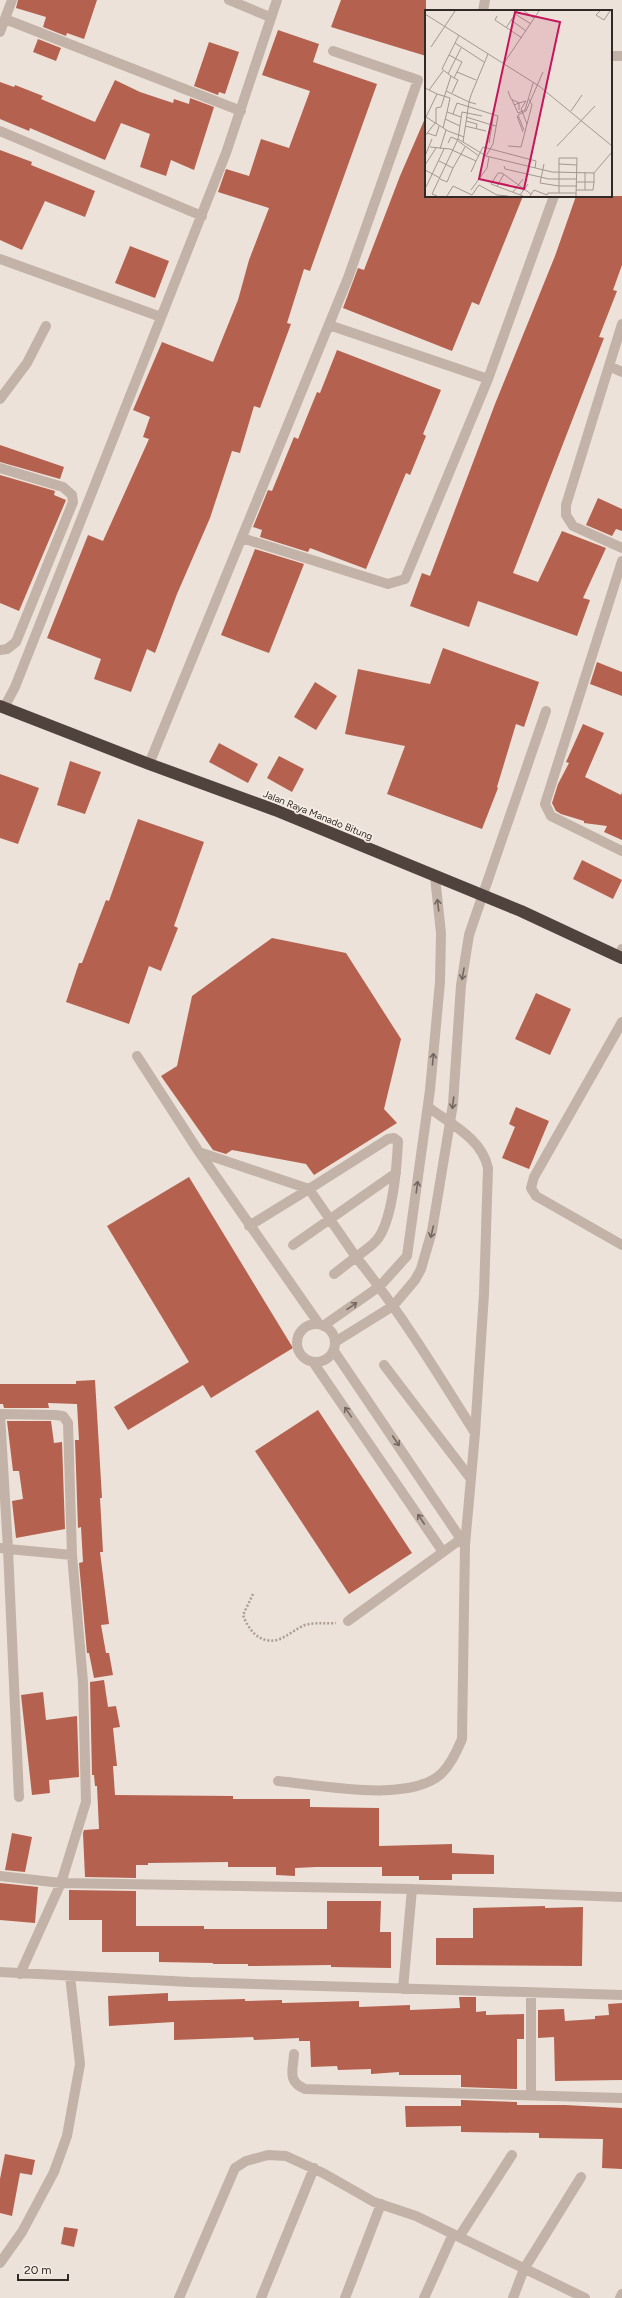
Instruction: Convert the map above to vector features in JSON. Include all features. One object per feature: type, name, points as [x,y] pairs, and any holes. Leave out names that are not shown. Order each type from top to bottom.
[{"type":"highway","name":"Jalan Raya Manado Bitung","points":[[2,707],[149,764],[275,810],[435,877],[483,895],[621,954]]},
{"type":"street","points":[[0,32],[12,0]]},
{"type":"street","points":[[229,0],[270,17]]},
{"type":"street","points":[[2,707],[15,687],[202,216],[241,112],[276,0]]},
{"type":"street","points":[[483,10],[485,0]]},
{"type":"street","points":[[5,19],[241,112]]},
{"type":"street","points":[[149,764],[348,278],[422,80],[333,51]]},
{"type":"street","points":[[0,131],[202,216]]},
{"type":"street","points":[[242,538],[388,584],[405,579],[488,379],[554,197]]},
{"type":"street","points":[[0,259],[161,317]]},
{"type":"street","points":[[622,324],[566,505],[566,515],[573,526],[622,548]]},
{"type":"street","points":[[329,325],[488,379]]},
{"type":"street","points":[[0,399],[27,363],[46,326]]},
{"type":"street","points":[[609,366],[622,372]]},
{"type":"street","points":[[0,468],[63,487],[72,495],[73,502],[16,642],[8,650],[0,650]]},
{"type":"street","points":[[622,561],[545,804],[551,816],[622,852]]},
{"type":"street","points":[[435,877],[441,933],[440,982],[428,1107],[407,1256],[380,1286],[321,1325],[310,1324],[302,1329],[296,1344],[299,1353],[305,1359],[313,1362],[321,1362],[334,1347],[393,1306],[415,1280],[421,1269],[432,1231],[453,1104],[461,985],[469,935],[546,711]]},
{"type":"street","points":[[622,1022],[534,1177],[531,1188],[536,1196],[622,1245]]},
{"type":"street","points":[[137,1056],[249,1226],[321,1325],[333,1334],[334,1347],[463,1542]]},
{"type":"street","points":[[278,1781],[392,1792],[427,1783],[442,1773],[454,1757],[462,1739],[463,1542],[475,1433],[484,1294],[488,1168],[486,1158],[472,1139],[428,1107]]},
{"type":"street","points":[[249,1226],[392,1138],[398,1141],[396,1173],[384,1226],[380,1236],[334,1274]]},
{"type":"street","points":[[199,1152],[309,1190],[356,1257],[380,1286],[416,1338],[475,1433]]},
{"type":"street","points":[[293,1245],[396,1173]]},
{"type":"street","points":[[313,1362],[443,1552]]},
{"type":"street","points":[[384,1365],[471,1479]]},
{"type":"street","points":[[20,1797],[4,1549],[0,1415],[63,1416],[68,1422],[72,1555],[83,1682],[86,1802],[61,1883],[20,1974]]},
{"type":"street","points":[[348,1621],[443,1552],[463,1542]]},
{"type":"street","points":[[4,1549],[72,1555]]},
{"type":"street","points":[[0,1876],[61,1883],[412,1889],[622,1897]]},
{"type":"street","points":[[403,1989],[412,1889]]},
{"type":"street","points":[[0,1972],[403,1989],[622,1995]]},
{"type":"street","points":[[0,2263],[22,2232],[50,2178],[67,2136],[80,2064],[70,1976]]},
{"type":"street","points":[[530,2095],[531,1993]]},
{"type":"street","points":[[294,2054],[292,2078],[296,2085],[305,2089],[622,2098]]},
{"type":"street","points":[[179,2298],[235,2168],[246,2161],[277,2154],[286,2156],[314,2168],[374,2202],[416,2216],[524,2270],[585,2298]]},
{"type":"street","points":[[424,2298],[456,2236],[512,2155]]},
{"type":"street","points":[[261,2298],[314,2168]]},
{"type":"street","points":[[512,2298],[524,2270],[581,2177]]},
{"type":"street","points":[[345,2298],[382,2204]]},
{"type":"street","points":[[620,2298],[622,2294]]},
{"type":"path","points":[[253,1594],[243,1615],[247,1626],[255,1636],[264,1639],[276,1640],[304,1626],[318,1622],[348,1621]]},
{"type":"building","points":[[18,0],[97,0],[84,39],[67,33],[66,36],[43,27],[46,17],[16,8]]},
{"type":"building","points":[[341,0],[426,0],[425,56],[331,27]]},
{"type":"building","points":[[278,30],[319,44],[313,62],[377,84],[310,271],[304,269],[287,323],[291,324],[260,408],[254,406],[240,453],[232,451],[210,518],[177,594],[155,653],[147,649],[131,692],[94,679],[101,659],[47,638],[88,535],[103,541],[149,439],[143,437],[150,417],[133,410],[162,342],[213,362],[238,300],[249,260],[269,208],[218,192],[226,169],[249,176],[261,139],[289,148],[310,91],[262,75]]},
{"type":"building","points":[[38,39],[61,48],[56,61],[33,52]]},
{"type":"building","points":[[209,42],[239,52],[225,94],[219,92],[218,95],[194,86]]},
{"type":"building","points":[[115,80],[140,92],[173,103],[174,99],[189,104],[190,98],[214,107],[194,170],[171,160],[166,176],[140,167],[150,134],[121,123],[105,160],[30,128],[29,131],[0,119],[0,82],[14,87],[15,85],[43,96],[41,99],[95,122]]},
{"type":"building","points":[[425,118],[425,197],[523,197],[479,305],[472,302],[452,351],[343,308],[358,268],[364,270],[400,176]]},
{"type":"building","points":[[0,150],[32,162],[31,165],[95,191],[85,217],[45,201],[22,250],[0,240]]},
{"type":"building","points":[[622,196],[622,265],[613,290],[617,291],[599,337],[604,338],[513,573],[538,582],[562,531],[606,548],[583,598],[590,600],[577,636],[478,601],[469,627],[410,606],[422,573],[430,576],[495,404],[555,256],[576,197]]},
{"type":"building","points":[[130,246],[169,261],[155,298],[115,283]]},
{"type":"building","points":[[337,350],[441,390],[423,434],[426,436],[410,475],[406,473],[366,569],[310,548],[308,552],[260,537],[262,530],[253,527],[268,490],[272,491],[294,437],[298,439],[317,392],[320,393]]},
{"type":"building","points":[[0,445],[64,467],[60,479],[0,462]]},
{"type":"building","points":[[0,475],[55,491],[54,495],[66,500],[19,611],[0,603]]},
{"type":"building","points":[[598,498],[622,509],[622,531],[616,529],[612,536],[586,525]]},
{"type":"building","points":[[255,549],[304,564],[269,653],[221,635]]},
{"type":"building","points":[[443,648],[539,682],[524,727],[516,724],[497,787],[498,788],[482,829],[387,794],[405,746],[345,734],[358,669],[430,684]]},
{"type":"building","points":[[597,662],[622,672],[622,696],[590,684]]},
{"type":"building","points":[[315,682],[337,696],[316,730],[294,717]]},
{"type":"building","points":[[583,724],[604,733],[585,777],[621,795],[622,792],[622,840],[604,832],[607,826],[584,823],[584,821],[561,814],[556,811],[552,803],[558,784],[569,763],[566,762]]},
{"type":"building","points":[[219,743],[258,764],[248,783],[209,762]]},
{"type":"building","points":[[279,756],[304,769],[292,792],[267,778]]},
{"type":"building","points":[[70,761],[101,772],[85,814],[57,805]]},
{"type":"building","points":[[0,774],[39,788],[18,844],[0,838]]},
{"type":"building","points":[[138,819],[204,842],[174,926],[178,928],[161,971],[149,966],[129,1024],[66,1002],[79,963],[82,963],[106,900],[109,901]]},
{"type":"building","points":[[582,860],[622,880],[613,899],[573,879]]},
{"type":"building","points":[[272,938],[346,953],[401,1039],[384,1109],[397,1123],[314,1175],[306,1164],[232,1150],[226,1154],[213,1150],[161,1076],[177,1066],[192,996]]},
{"type":"building","points":[[536,993],[571,1009],[550,1055],[515,1039]]},
{"type":"building","points":[[516,1107],[549,1121],[529,1169],[502,1158],[515,1127],[509,1124]]},
{"type":"building","points":[[189,1177],[293,1348],[211,1398],[203,1385],[128,1430],[114,1407],[189,1362],[107,1226]]},
{"type":"building","points":[[95,1380],[102,1498],[100,1498],[103,1552],[100,1552],[109,1624],[101,1625],[106,1653],[109,1653],[113,1675],[94,1678],[89,1653],[87,1653],[79,1563],[83,1562],[81,1527],[78,1528],[75,1440],[79,1440],[77,1404],[48,1403],[49,1408],[4,1408],[3,1404],[0,1404],[0,1384],[76,1384],[76,1381]]},
{"type":"building","points":[[318,1410],[412,1553],[349,1594],[255,1451]]},
{"type":"building","points":[[7,1421],[51,1421],[54,1443],[62,1442],[65,1529],[16,1538],[12,1501],[23,1499],[19,1471],[13,1471]]},
{"type":"building","points":[[104,1680],[108,1707],[116,1706],[120,1727],[113,1728],[117,1766],[113,1766],[115,1795],[233,1796],[233,1799],[310,1799],[310,1807],[379,1808],[379,1846],[452,1844],[452,1853],[494,1855],[494,1874],[452,1874],[452,1880],[419,1880],[419,1876],[382,1876],[382,1867],[316,1867],[295,1868],[295,1876],[276,1875],[276,1867],[228,1867],[228,1862],[148,1863],[148,1865],[136,1865],[136,1878],[85,1877],[83,1833],[84,1830],[99,1829],[97,1786],[95,1786],[94,1775],[92,1775],[90,1682]]},
{"type":"building","points":[[43,1692],[46,1720],[77,1716],[79,1777],[49,1780],[50,1793],[32,1795],[21,1695]]},
{"type":"building","points":[[12,1833],[32,1837],[25,1872],[5,1870]]},
{"type":"building","points":[[0,1883],[38,1887],[35,1923],[0,1920]]},
{"type":"building","points":[[69,1890],[136,1891],[136,1926],[204,1926],[204,1929],[327,1929],[327,1901],[381,1901],[380,1932],[391,1932],[391,1968],[331,1967],[331,1965],[248,1966],[248,1964],[159,1962],[159,1952],[102,1952],[102,1920],[69,1920]]},
{"type":"building","points":[[545,1906],[545,1908],[583,1907],[582,1966],[436,1965],[436,1938],[473,1938],[473,1908]]},
{"type":"building","points":[[168,1993],[168,2001],[245,1999],[245,2001],[282,2000],[282,2003],[359,2001],[359,2007],[410,2005],[410,2010],[460,2008],[459,1997],[476,1997],[476,2012],[486,2011],[486,2015],[524,2014],[524,2039],[517,2039],[517,2089],[461,2087],[461,2075],[399,2075],[399,2072],[371,2074],[371,2069],[338,2070],[337,2066],[311,2067],[310,2041],[299,2041],[299,2038],[254,2040],[253,2037],[174,2040],[174,2022],[109,2026],[108,1996]]},
{"type":"building","points":[[622,2003],[622,2080],[555,2081],[554,2037],[538,2038],[538,2010],[564,2009],[565,2021],[595,2019],[595,2016],[609,2015],[608,2004]]},
{"type":"building","points":[[461,2100],[517,2102],[517,2105],[565,2105],[622,2108],[622,2169],[602,2168],[603,2139],[539,2138],[539,2133],[461,2132],[461,2126],[406,2127],[405,2106],[461,2106]]},
{"type":"building","points":[[5,2154],[35,2160],[32,2175],[20,2173],[12,2216],[0,2213],[0,2179]]},
{"type":"building","points":[[64,2227],[78,2229],[74,2247],[61,2244]]}]
